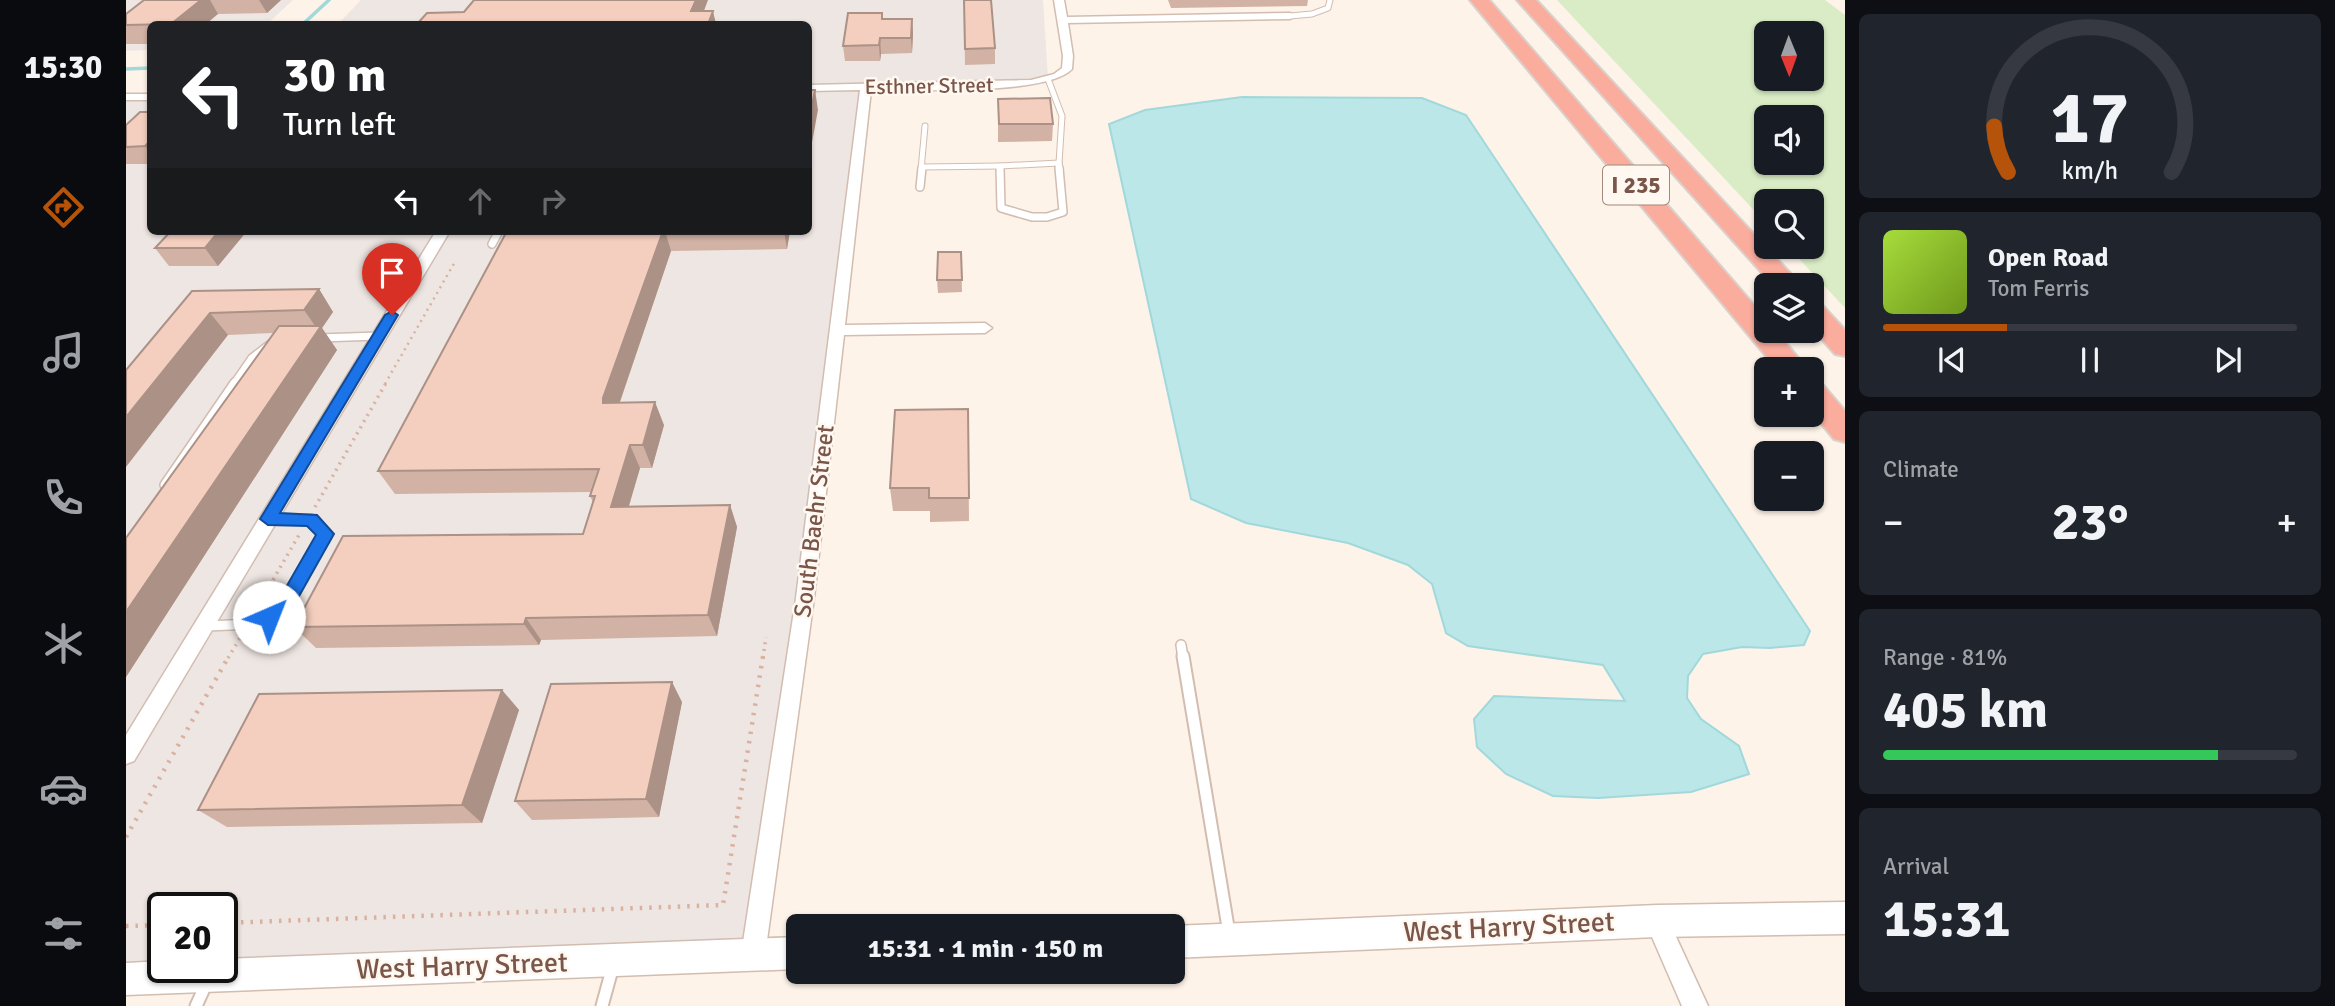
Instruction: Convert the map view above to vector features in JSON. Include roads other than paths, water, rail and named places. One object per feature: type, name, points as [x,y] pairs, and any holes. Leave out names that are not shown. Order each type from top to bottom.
[{"type":"highway","name":"I 235","points":[[1479,0],[1783,357]]},
{"type":"highway","name":"I 235","points":[[1526,0],[1777,273]]},
{"type":"highway","points":[[1824,324],[1845,347]]},
{"type":"highway","points":[[1824,406],[1845,431]]},
{"type":"street","points":[[1048,79],[1067,69],[1068,56],[1059,0]]},
{"type":"street","points":[[1062,20],[1290,16]]},
{"type":"street","name":"Esthner Street","points":[[812,88],[992,85],[1048,79]]},
{"type":"street","name":"South Baehr Street","points":[[753,955],[805,598],[866,87]]},
{"type":"street","points":[[126,97],[147,97]]},
{"type":"street","points":[[126,754],[441,235]]},
{"type":"street","points":[[837,330],[985,328]]},
{"type":"street","name":"West Harry Street","points":[[1185,942],[1657,921],[1845,918]]},
{"type":"street","points":[[1657,921],[1695,1006]]},
{"type":"street","name":"West Harry Street","points":[[238,975],[786,954]]},
{"type":"street","name":"West Harry Street","points":[[126,979],[147,978]]},
{"type":"lane","points":[[1290,16],[1312,14],[1328,8],[1330,0]]},
{"type":"lane","points":[[1000,166],[1001,208],[1025,218],[1050,217],[1063,212],[1059,163],[1062,116],[1048,79]]},
{"type":"lane","points":[[919,187],[925,127]]},
{"type":"lane","points":[[922,167],[1059,163]]},
{"type":"lane","points":[[492,244],[497,235]]},
{"type":"lane","points":[[309,338],[379,336]]},
{"type":"lane","points":[[158,496],[252,358],[269,343],[282,339]]},
{"type":"lane","points":[[204,626],[254,624],[283,609],[325,534],[311,519],[268,519]]},
{"type":"lane","points":[[1181,645],[1230,940]]},
{"type":"lane","points":[[601,1006],[614,960]]},
{"type":"lane","points":[[196,1006],[208,983]]},
{"type":"water","points":[[1242,97],[1422,98],[1466,115],[1810,631],[1804,645],[1742,647],[1703,654],[1688,676],[1687,698],[1701,719],[1739,746],[1749,774],[1691,792],[1598,798],[1553,796],[1506,774],[1477,747],[1474,719],[1494,696],[1625,701],[1603,665],[1468,646],[1446,633],[1432,584],[1408,565],[1348,543],[1246,523],[1191,499],[1109,124],[1145,110]]},
{"type":"waterway","points":[[306,21],[329,0]]},
{"type":"waterway","points":[[126,69],[147,68]]}]
